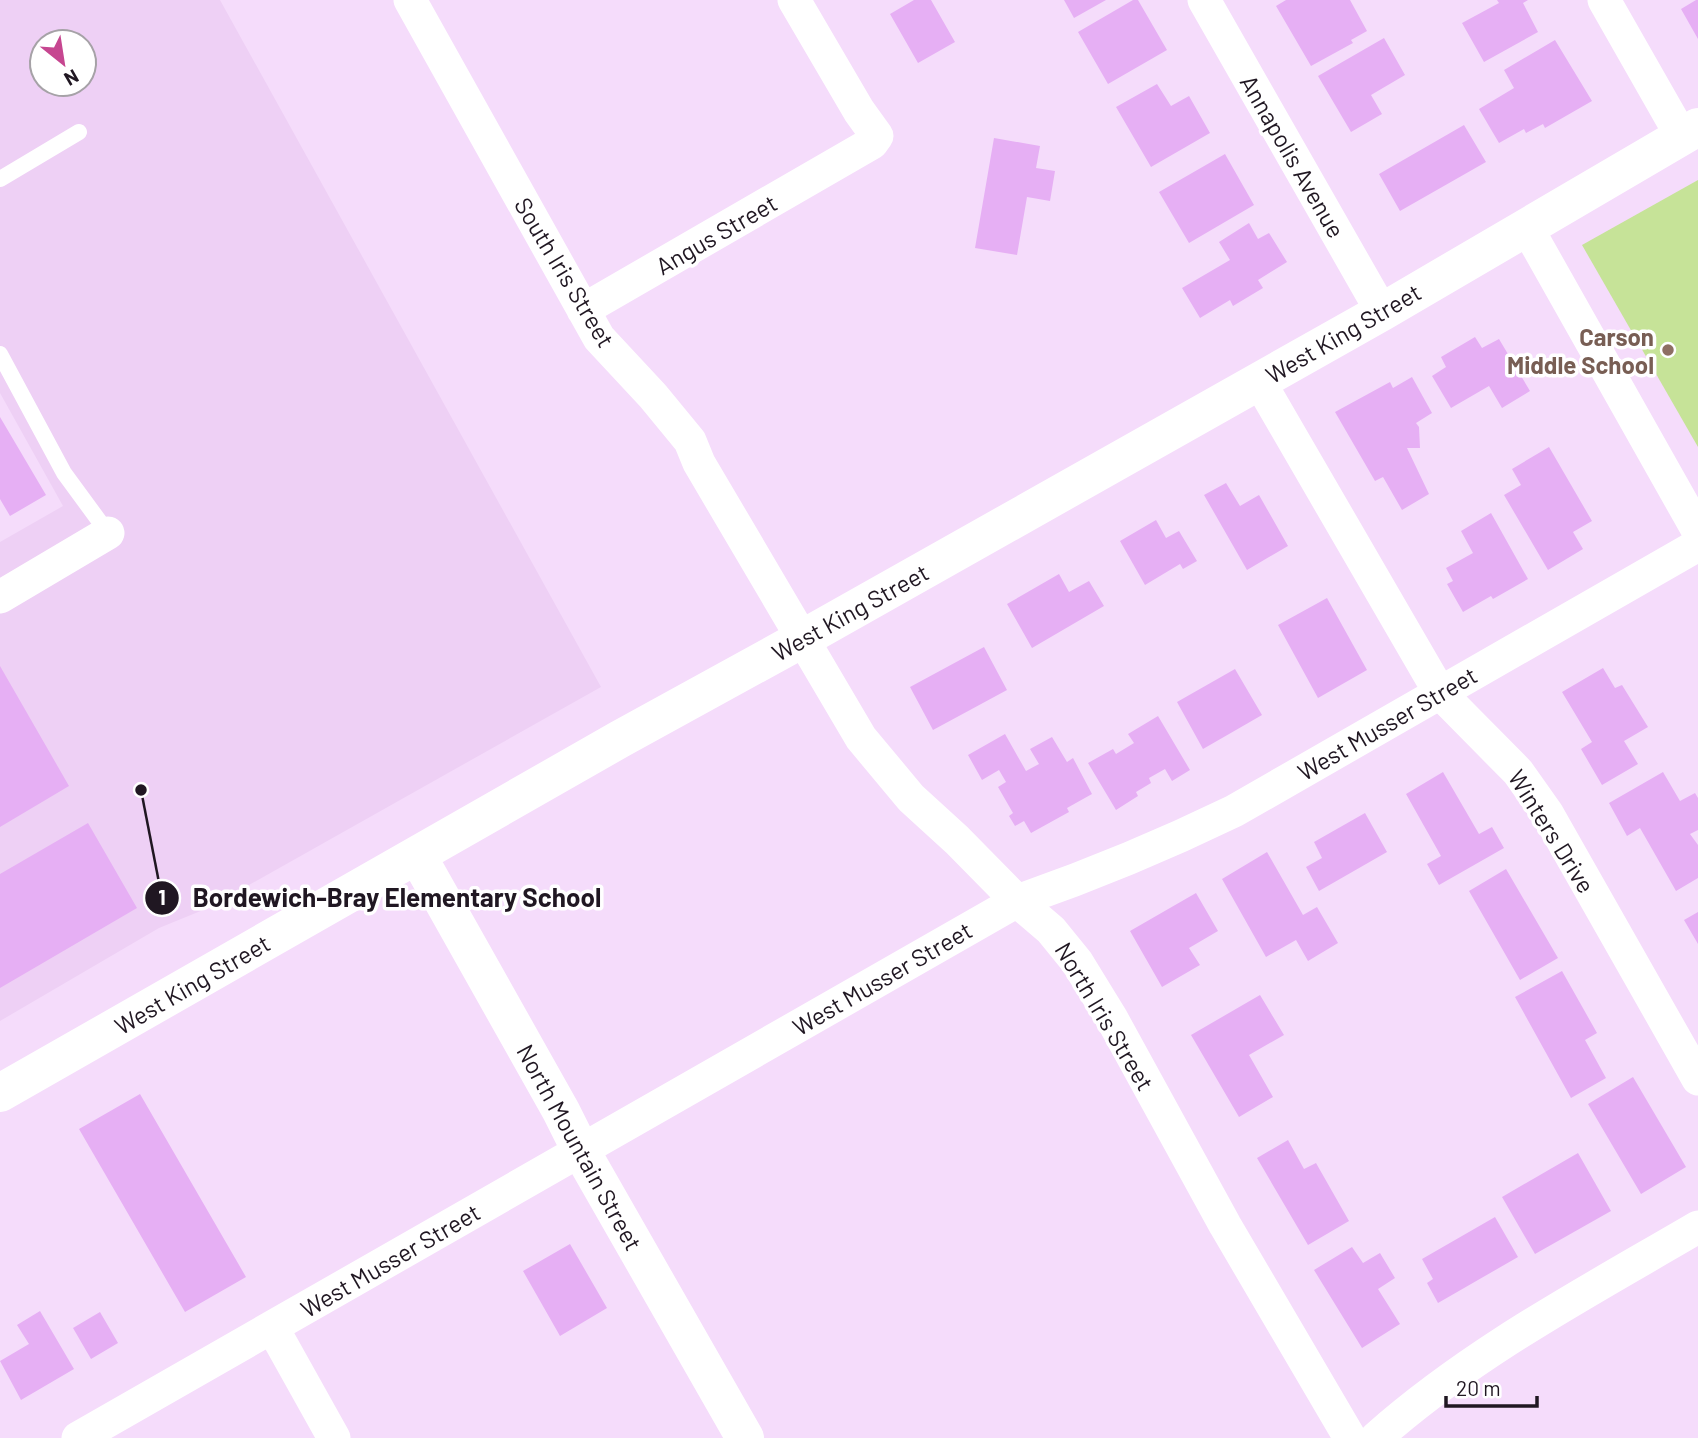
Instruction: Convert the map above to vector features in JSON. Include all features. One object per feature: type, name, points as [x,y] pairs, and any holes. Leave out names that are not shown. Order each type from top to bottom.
[{"type":"street","name":"South Iris Street","points":[[410,0],[599,338],[690,441],[699,463],[802,639]]},
{"type":"street","name":"Angus Street","points":[[583,310],[848,159],[872,143],[877,136],[859,111],[794,0]]},
{"type":"street","name":"Annapolis Avenue","points":[[1204,0],[1382,312]]},
{"type":"street","points":[[1604,0],[1690,132]]},
{"type":"street","name":"West King Street","points":[[0,1093],[620,739],[1382,312],[1690,132]]},
{"type":"street","points":[[1526,226],[1698,531]]},
{"type":"street","name":"Winters Drive","points":[[1259,381],[1440,693],[1518,772],[1546,813],[1698,1079]]},
{"type":"street","points":[[0,597],[108,533]]},
{"type":"street","name":"West Musser Street","points":[[78,1438],[1017,901],[1098,873],[1234,811],[1698,545]]},
{"type":"street","name":"North Iris Street","points":[[802,639],[862,738],[911,798],[1017,901],[1051,930],[1077,962],[1350,1438]]},
{"type":"street","name":"North Mountain Street","points":[[417,855],[581,1151],[745,1438]]},
{"type":"street","points":[[1376,1438],[1405,1412],[1461,1370],[1522,1330],[1698,1227]]},
{"type":"street","points":[[272,1327],[334,1438]]},
{"type":"lane","points":[[0,179],[79,132]]},
{"type":"lane","points":[[0,354],[64,473],[108,533]]},
{"type":"shaded area","points":[[0,0],[220,0],[601,687],[208,908],[159,928],[0,1021],[0,542],[63,506],[0,393]]},
{"type":"green space","name":"Carson Middle School","points":[[1698,180],[1698,447],[1582,245]]},
{"type":"building","points":[[914,0],[931,0],[955,42],[918,63],[890,14]]},
{"type":"building","points":[[1064,0],[1106,0],[1074,18]]},
{"type":"building","points":[[1133,0],[1138,0],[1167,50],[1108,84],[1078,32]]},
{"type":"building","points":[[1286,0],[1350,0],[1367,31],[1351,40],[1353,43],[1311,66],[1276,6]]},
{"type":"building","points":[[1497,0],[1528,0],[1523,3],[1538,32],[1484,62],[1462,23],[1499,3]]},
{"type":"building","points":[[1698,0],[1698,39],[1681,9]]},
{"type":"building","points":[[1384,38],[1405,75],[1371,95],[1382,114],[1351,132],[1318,76]]},
{"type":"building","points":[[1555,40],[1592,101],[1545,128],[1543,124],[1526,133],[1524,129],[1499,143],[1479,109],[1514,88],[1504,70]]},
{"type":"building","points":[[1157,84],[1171,106],[1189,96],[1210,133],[1151,167],[1116,107]]},
{"type":"building","points":[[1464,125],[1486,162],[1400,211],[1379,174]]},
{"type":"building","points":[[994,138],[1040,146],[1036,168],[1055,171],[1050,201],[1027,197],[1017,255],[975,248]]},
{"type":"building","points":[[1225,154],[1254,205],[1189,243],[1159,192]]},
{"type":"building","points":[[1249,223],[1258,239],[1269,233],[1287,262],[1258,280],[1263,288],[1233,306],[1230,300],[1200,318],[1182,288],[1230,260],[1219,242]]},
{"type":"building","points":[[1475,337],[1482,348],[1499,339],[1530,391],[1502,408],[1489,386],[1451,408],[1432,376],[1446,367],[1441,357]]},
{"type":"building","points":[[1412,377],[1432,413],[1416,423],[1419,427],[1420,448],[1407,448],[1429,494],[1402,510],[1383,477],[1375,481],[1335,412],[1390,382],[1393,388]]},
{"type":"building","points":[[0,417],[46,495],[10,516],[0,499]]},
{"type":"building","points":[[1549,447],[1592,521],[1573,532],[1583,549],[1548,570],[1504,495],[1521,485],[1512,469]]},
{"type":"building","points":[[1226,483],[1240,506],[1259,495],[1288,546],[1247,570],[1204,495]]},
{"type":"building","points":[[1491,513],[1528,579],[1463,612],[1447,584],[1453,581],[1446,568],[1473,553],[1461,531]]},
{"type":"building","points":[[1156,520],[1166,538],[1179,531],[1197,561],[1183,569],[1180,564],[1145,585],[1120,541]]},
{"type":"building","points":[[1059,574],[1069,592],[1089,581],[1104,606],[1032,648],[1007,604]]},
{"type":"building","points":[[1327,598],[1367,670],[1318,698],[1278,625]]},
{"type":"building","points":[[984,647],[1007,690],[933,730],[910,687]]},
{"type":"building","points":[[0,666],[69,786],[0,827]]},
{"type":"building","points":[[1603,668],[1615,688],[1622,685],[1648,727],[1624,741],[1638,764],[1602,785],[1581,749],[1592,742],[1562,692]]},
{"type":"building","points":[[1235,669],[1262,715],[1203,749],[1177,702]]},
{"type":"building","points":[[1158,716],[1190,770],[1172,781],[1165,769],[1149,778],[1151,783],[1136,792],[1138,796],[1116,810],[1088,763],[1113,749],[1116,754],[1134,743],[1128,734]]},
{"type":"building","points":[[1005,734],[1026,771],[1039,764],[1030,749],[1052,737],[1067,762],[1073,758],[1092,794],[1067,808],[1069,812],[1031,833],[1024,821],[1015,826],[1009,816],[1013,813],[998,787],[1006,782],[999,770],[982,780],[968,755]]},
{"type":"building","points":[[1443,772],[1479,834],[1492,827],[1504,848],[1439,885],[1427,864],[1441,856],[1406,794]]},
{"type":"building","points":[[1663,772],[1680,801],[1695,793],[1698,798],[1698,830],[1690,834],[1698,845],[1698,878],[1676,891],[1640,828],[1627,836],[1609,803]]},
{"type":"building","points":[[1365,813],[1387,852],[1319,891],[1306,867],[1322,858],[1314,842]]},
{"type":"building","points":[[88,823],[137,908],[0,988],[0,874]]},
{"type":"building","points":[[1267,852],[1303,915],[1317,907],[1338,943],[1308,961],[1296,940],[1266,957],[1222,879]]},
{"type":"building","points":[[1506,869],[1558,958],[1520,980],[1469,891]]},
{"type":"building","points":[[1196,893],[1218,931],[1189,948],[1200,965],[1162,987],[1130,931]]},
{"type":"building","points":[[1698,912],[1698,944],[1684,920]]},
{"type":"building","points":[[1562,971],[1597,1033],[1585,1040],[1606,1078],[1571,1098],[1515,997]]},
{"type":"building","points":[[1260,995],[1284,1035],[1249,1055],[1273,1097],[1239,1117],[1191,1035]]},
{"type":"building","points":[[1633,1077],[1686,1167],[1641,1194],[1588,1104]]},
{"type":"building","points":[[140,1094],[246,1277],[185,1312],[79,1129]]},
{"type":"building","points":[[1288,1140],[1304,1169],[1316,1163],[1349,1221],[1308,1245],[1257,1158]]},
{"type":"building","points":[[1578,1153],[1611,1211],[1535,1254],[1502,1197]]},
{"type":"building","points":[[1495,1217],[1518,1257],[1438,1303],[1427,1283],[1433,1279],[1422,1259]]},
{"type":"building","points":[[570,1244],[607,1308],[560,1336],[523,1271]]},
{"type":"building","points":[[1352,1247],[1363,1263],[1380,1253],[1395,1278],[1378,1289],[1400,1324],[1362,1348],[1314,1270]]},
{"type":"building","points":[[40,1311],[74,1369],[21,1400],[0,1361],[29,1344],[17,1325]]},
{"type":"building","points":[[100,1312],[118,1343],[91,1359],[73,1328]]},
{"type":"place","name":"Carson Middle School","points":[[1668,350]]},
{"type":"place","name":"Bordewich-Bray Elementary School","points":[[141,790]]}]
